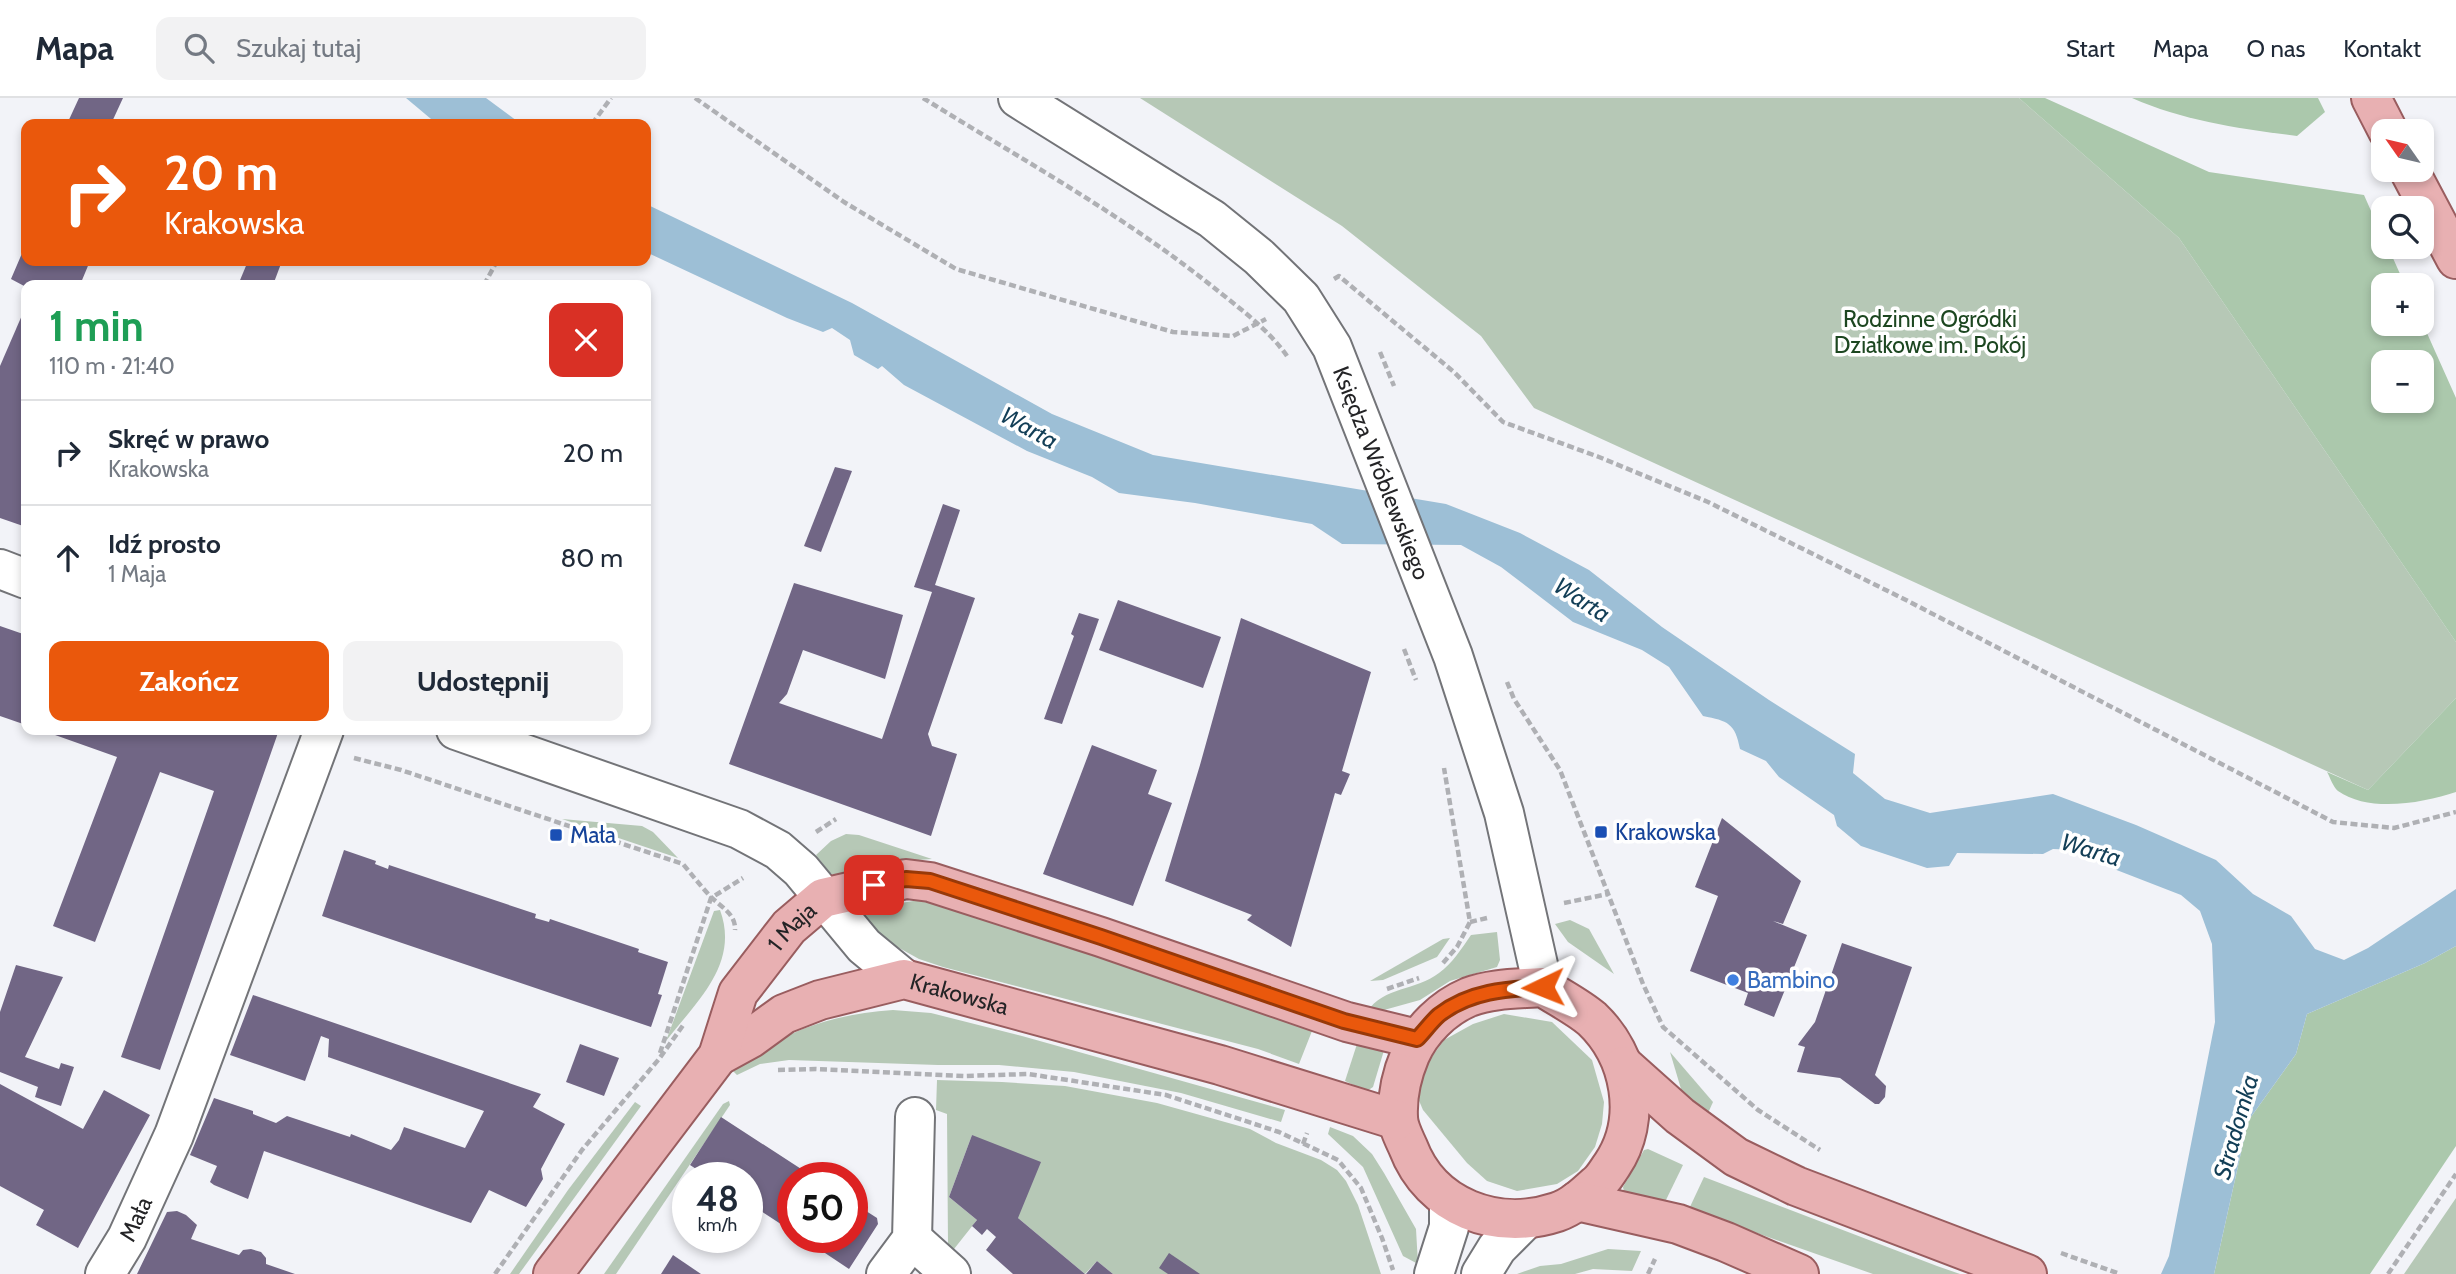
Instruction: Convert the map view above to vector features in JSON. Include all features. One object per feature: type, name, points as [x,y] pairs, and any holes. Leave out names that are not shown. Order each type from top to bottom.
[{"type":"main road","points":[[2371,98],[2382,119]]},
{"type":"main road","points":[[2415,182],[2456,259]]},
{"type":"main road","name":"1 Maja","points":[[553,1274],[718,1056],[738,993],[789,927],[823,898],[906,879],[930,881],[1088,932],[1344,1021],[1417,1039]]},
{"type":"main road","name":"1 Maja","points":[[718,1056],[751,1038],[784,1014],[820,1000],[904,979]]},
{"type":"main road","name":"Krakowska","points":[[904,979],[1220,1065],[1397,1120]]},
{"type":"main road","points":[[1543,987],[1591,1018],[1612,1042],[1624,1066],[1630,1095],[1628,1126],[1618,1156],[1601,1182],[1577,1201],[1557,1212],[1525,1220],[1480,1216],[1449,1201],[1426,1179],[1413,1161],[1397,1120],[1402,1074],[1417,1039],[1439,1015],[1469,997],[1502,989],[1543,987]]},
{"type":"main road","points":[[1624,1066],[1680,1116],[1736,1157],[1796,1186],[2039,1262]]},
{"type":"main road","points":[[1577,1201],[1671,1223],[1726,1242],[1799,1274]]},
{"type":"street","name":"Księdza Wróblewskiego","points":[[1017,98],[1212,219],[1259,257],[1301,298],[1332,346],[1453,656],[1504,813],[1543,987]]},
{"type":"street","points":[[0,569],[21,577]]},
{"type":"street","name":"Krakowska","points":[[470,735],[739,829],[778,850],[801,870],[864,946],[904,979]]},
{"type":"street","name":"Mała","points":[[105,1274],[127,1238],[174,1135],[321,737]]},
{"type":"street","points":[[886,1274],[912,1239],[915,1117]]},
{"type":"street","points":[[1434,1274],[1449,1227],[1449,1201]]},
{"type":"street","points":[[1481,1274],[1497,1248],[1525,1220]]},
{"type":"street","points":[[912,1239],[951,1274]]},
{"type":"path","points":[[596,119],[611,98]]},
{"type":"path","points":[[695,98],[844,202],[956,269],[1173,332],[1233,336],[1257,325],[1339,276],[1455,373],[1503,422],[1599,457],[1708,502],[1906,600],[2333,821],[2394,828],[2456,812]]},
{"type":"path","points":[[923,98],[1188,266],[1280,346],[1288,358]]},
{"type":"path","points":[[1409,664],[1419,689]]},
{"type":"path","points":[[1504,676],[1514,699],[1560,770],[1643,984],[1663,1027],[1758,1110],[1825,1153]]},
{"type":"path","points":[[321,737],[351,757],[401,770],[683,864],[711,898],[659,1059],[582,1150],[495,1274]]},
{"type":"path","points":[[1437,971],[1457,947],[1470,922],[1444,764]]},
{"type":"path","points":[[1377,989],[1386,990],[1426,975]]},
{"type":"path","points":[[1710,1138],[1733,1088]]},
{"type":"path","points":[[1279,1132],[1338,1160],[1361,1188],[1394,1274]]},
{"type":"path","points":[[2388,1274],[2456,1174]]},
{"type":"path","points":[[1648,1274],[1671,1223]]},
{"type":"path","points":[[2039,1262],[2090,1264],[2120,1274]]},
{"type":"green space","name":"Rodzinne Ogródki Działkowe im. Pokój","points":[[1140,98],[2019,98],[2179,238],[2456,642],[2456,698],[2368,790],[1534,408],[1481,336],[1342,226]]},
{"type":"green space","points":[[2019,98],[2045,98],[2209,172],[2364,195],[2371,211],[2371,259],[2393,259],[2400,273],[2371,273],[2371,336],[2428,336],[2456,398],[2456,642],[2179,238]]},
{"type":"green space","points":[[2132,98],[2318,98],[2325,112],[2297,136],[2192,118]]},
{"type":"green space","points":[[2456,698],[2456,792],[2428,800],[2380,804],[2351,798],[2336,789],[2327,772],[2368,790]]},
{"type":"green space","points":[[562,819],[642,826],[653,832],[678,858]]},
{"type":"green space","points":[[846,834],[859,835],[932,859],[864,864],[836,876],[830,873],[816,855],[831,841]]},
{"type":"green space","points":[[926,899],[976,912],[1312,1031],[1299,1064],[1258,1049],[919,959],[883,939],[856,910]]},
{"type":"green space","points":[[720,910],[725,930],[720,965],[702,997],[666,1041],[714,911]]},
{"type":"green space","points":[[1570,920],[1589,929],[1614,974],[1568,942],[1555,924]]},
{"type":"green space","points":[[1497,932],[1500,960],[1497,967],[1450,981],[1420,1000],[1367,1012],[1382,997],[1439,973],[1471,935]]},
{"type":"green space","points":[[1450,938],[1437,957],[1383,980],[1370,981],[1443,939]]},
{"type":"green space","points":[[2456,946],[2456,1146],[2370,1274],[2214,1274],[2248,1121],[2296,1054],[2307,1014],[2425,963]]},
{"type":"green space","points":[[893,1010],[931,1013],[1022,1036],[1285,1110],[1281,1122],[1181,1093],[1074,1072],[999,1065],[789,1060],[760,1064],[737,1075],[732,1070],[770,1045],[808,1027],[848,1016]]},
{"type":"green space","points":[[1504,1014],[1552,1022],[1592,1060],[1604,1102],[1602,1124],[1595,1147],[1578,1171],[1557,1184],[1517,1191],[1487,1181],[1467,1163],[1423,1110],[1417,1096],[1426,1065],[1444,1040],[1473,1024]]},
{"type":"green space","points":[[1357,1044],[1385,1047],[1373,1087],[1367,1091],[1345,1081]]},
{"type":"green space","points":[[1670,1052],[1713,1102],[1704,1122],[1684,1099]]},
{"type":"green space","points":[[937,1080],[1065,1086],[1157,1103],[1250,1129],[1276,1143],[1321,1160],[1337,1170],[1346,1181],[1358,1205],[1381,1274],[1113,1274],[1097,1261],[1085,1274],[1018,1218],[972,1135],[949,1197],[977,1220],[954,1249],[948,1245],[947,1114],[936,1110]]},
{"type":"green space","points":[[729,1101],[730,1105],[692,1162],[682,1162],[723,1104]]},
{"type":"green space","points":[[635,1102],[641,1106],[519,1274],[510,1274],[568,1190]]},
{"type":"green space","points":[[1330,1127],[1353,1136],[1372,1154],[1416,1229],[1418,1264],[1403,1256],[1363,1167],[1328,1134]]},
{"type":"green space","points":[[1648,1149],[1683,1165],[1665,1202],[1624,1192],[1623,1187],[1644,1150]]},
{"type":"green space","points":[[672,1177],[672,1191],[616,1274],[604,1274]]},
{"type":"green space","points":[[1704,1177],[1960,1274],[1873,1274],[1689,1209]]},
{"type":"green space","points":[[2456,1198],[2456,1274],[2404,1274]]},
{"type":"green space","points":[[1608,1249],[1641,1251],[1632,1271],[1593,1269],[1575,1274],[1517,1274],[1540,1266],[1561,1264]]},
{"type":"water","points":[[406,98],[486,98],[514,119],[431,119]]},
{"type":"water","points":[[651,206],[852,303],[1052,414],[1153,455],[1446,504],[1520,533],[1589,570],[1662,627],[1769,700],[1855,754],[1853,773],[1885,799],[1930,813],[2053,794],[2136,825],[2216,860],[2253,894],[2291,916],[2315,949],[2344,960],[2368,948],[2456,889],[2456,946],[2425,963],[2307,1014],[2296,1054],[2248,1121],[2214,1274],[2161,1274],[2169,1256],[2215,1022],[2212,944],[2200,911],[2181,895],[2114,869],[2079,850],[2053,849],[2043,854],[1957,853],[1949,866],[1927,868],[1861,846],[1837,826],[1834,815],[1779,777],[1766,761],[1740,749],[1733,728],[1719,720],[1703,716],[1669,667],[1642,650],[1573,622],[1501,567],[1461,545],[1342,544],[1312,524],[1195,503],[1119,493],[1092,477],[1027,451],[904,385],[882,366],[878,369],[854,355],[850,340],[832,328],[823,332],[651,254]]},
{"type":"building","points":[[79,98],[123,98],[113,119],[69,119]]},
{"type":"building","points":[[21,256],[21,266],[88,266],[82,280],[21,280],[21,284],[11,279]]},
{"type":"building","points":[[246,266],[280,266],[275,280],[240,280]]},
{"type":"building","points":[[21,318],[21,525],[0,518],[0,366]]},
{"type":"building","points":[[835,467],[852,471],[821,552],[804,546]]},
{"type":"building","points":[[943,504],[960,510],[935,585],[975,598],[928,734],[932,746],[957,754],[931,836],[729,764],[794,583],[903,615],[885,679],[803,650],[787,694],[779,703],[882,739],[932,592],[914,587]]},
{"type":"building","points":[[1118,600],[1221,637],[1203,688],[1099,650]]},
{"type":"building","points":[[1079,613],[1099,619],[1062,724],[1044,719],[1074,636],[1071,634]]},
{"type":"building","points":[[1241,618],[1371,672],[1342,771],[1350,774],[1341,795],[1335,793],[1291,947],[1247,920],[1252,915],[1165,881]]},
{"type":"building","points":[[0,626],[21,633],[21,723],[0,716]]},
{"type":"building","points":[[55,735],[277,735],[160,1070],[121,1057],[214,791],[160,772],[95,942],[53,926],[117,757]]},
{"type":"building","points":[[1092,745],[1157,770],[1148,794],[1172,803],[1133,906],[1043,874]]},
{"type":"building","points":[[1722,818],[1801,881],[1783,924],[1773,921],[1807,935],[1774,1017],[1744,1005],[1748,993],[1690,971],[1718,896],[1695,887]]},
{"type":"building","points":[[344,850],[376,861],[375,864],[388,869],[389,865],[536,914],[535,918],[549,922],[550,919],[639,949],[638,952],[668,962],[658,994],[662,995],[651,1027],[322,916]]},
{"type":"building","points":[[1842,943],[1912,967],[1875,1075],[1886,1086],[1885,1097],[1879,1104],[1875,1104],[1840,1078],[1797,1072],[1805,1047],[1798,1045],[1815,1022]]},
{"type":"building","points":[[16,965],[63,977],[25,1057],[59,1069],[61,1063],[74,1067],[61,1106],[35,1097],[38,1087],[0,1072],[0,1012]]},
{"type":"building","points":[[253,995],[541,1094],[533,1107],[565,1124],[541,1169],[543,1179],[526,1207],[489,1190],[471,1223],[264,1151],[248,1199],[210,1182],[217,1166],[190,1155],[214,1098],[253,1111],[253,1114],[276,1123],[287,1116],[350,1137],[351,1134],[391,1150],[404,1127],[465,1148],[484,1111],[328,1057],[329,1039],[321,1036],[305,1081],[230,1055]]},
{"type":"building","points":[[580,1044],[619,1058],[604,1096],[566,1082]]},
{"type":"building","points":[[0,1084],[83,1129],[104,1090],[150,1115],[78,1248],[36,1225],[44,1210],[0,1186]]},
{"type":"building","points":[[721,1117],[790,1162],[777,1162],[777,1222],[763,1212],[763,1162],[692,1162]]},
{"type":"building","points":[[972,1135],[1041,1162],[1018,1218],[1085,1274],[1013,1274],[986,1250],[996,1237],[987,1229],[982,1235],[972,1226],[977,1220],[949,1197]]},
{"type":"building","points":[[177,1211],[197,1225],[191,1239],[239,1255],[243,1250],[261,1252],[266,1258],[266,1264],[295,1274],[137,1274],[167,1212]]},
{"type":"building","points":[[868,1212],[877,1218],[878,1224],[868,1240]]},
{"type":"building","points":[[825,1253],[859,1253],[849,1269]]},
{"type":"building","points":[[1169,1253],[1200,1274],[1168,1274],[1159,1268]]},
{"type":"building","points":[[673,1255],[701,1274],[661,1274]]},
{"type":"building","points":[[1097,1261],[1113,1274],[1086,1274]]},
{"type":"place","name":"Krakowska","points":[[1601,832]]},
{"type":"place","name":"Mała","points":[[556,835]]},
{"type":"place","name":"Bambino","points":[[1733,980]]},
{"type":"route","points":[[874,885],[906,879],[930,881],[1344,1021],[1417,1039],[1439,1015],[1469,997],[1502,989],[1543,987]]},
{"type":"water label","name":"Warta","points":[[1029,428]]},
{"type":"water label","name":"Warta","points":[[1582,600]]},
{"type":"water label","name":"Warta","points":[[2091,850]]},
{"type":"water label","name":"Stradomka","points":[[2236,1127]]}]
